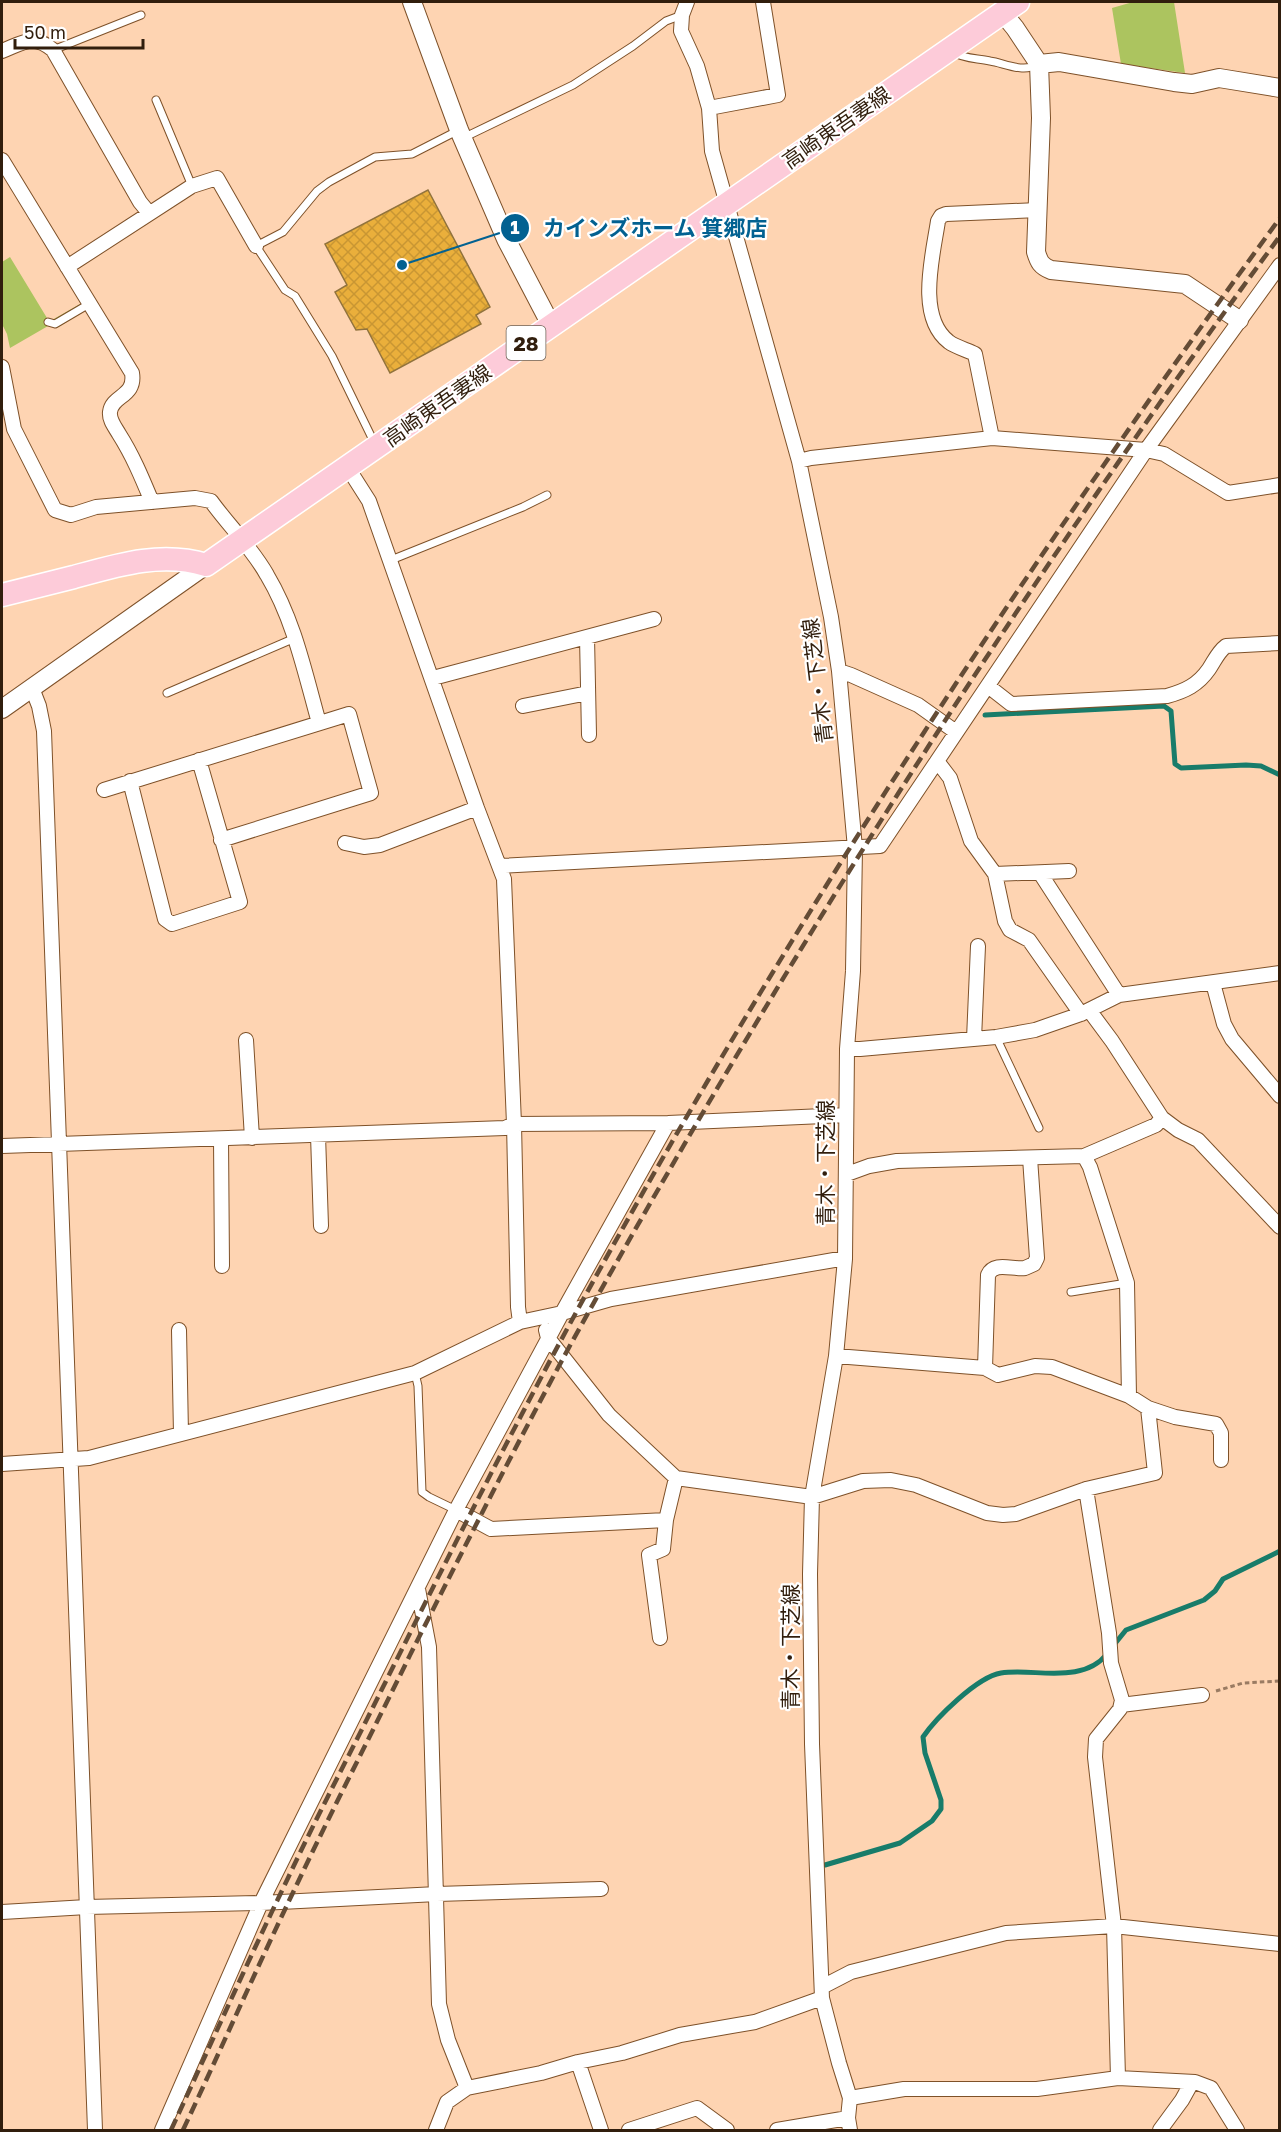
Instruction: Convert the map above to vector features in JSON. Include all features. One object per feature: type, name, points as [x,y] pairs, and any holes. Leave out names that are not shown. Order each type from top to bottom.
[{"type":"main road","name":"高崎東吾妻線","points":[[206,565],[1010,7]]},
{"type":"main road","points":[[2,595],[122,564],[153,559],[192,561],[206,565]]},
{"type":"street","points":[[412,2],[461,134],[506,239],[551,325]]},
{"type":"street","points":[[709,108],[778,95],[763,2]]},
{"type":"street","points":[[1010,7],[1015,28],[1039,64],[1041,118],[1036,252],[1038,261],[1051,270],[1185,284],[1239,321]]},
{"type":"street","name":"青木・下芝線","points":[[684,8],[681,31],[697,66],[709,108],[712,151],[799,461],[831,617],[855,848],[853,971],[847,1048],[845,1260],[836,1356],[812,1497],[810,1574],[812,1744],[822,1992],[838,2063],[850,2098],[849,2124]]},
{"type":"street","points":[[2,51],[32,39],[39,40],[53,50],[140,202],[149,213]]},
{"type":"street","points":[[1039,64],[1059,62],[1192,84],[1219,78],[1280,88]]},
{"type":"street","points":[[2,160],[132,373],[132,385],[127,393],[111,406],[109,415],[135,460],[152,502]]},
{"type":"street","points":[[66,267],[192,186],[217,178],[256,246]]},
{"type":"street","points":[[992,438],[975,354],[949,342],[933,320],[929,284],[938,221],[946,213],[1038,210]]},
{"type":"street","points":[[500,866],[880,846],[1146,450],[1280,265]]},
{"type":"street","points":[[2,367],[14,429],[55,510],[70,515],[96,507],[195,498],[211,501],[267,573],[295,638],[319,723]]},
{"type":"street","points":[[799,461],[992,438],[1146,450],[1164,454],[1228,493],[1280,485]]},
{"type":"street","points":[[348,468],[369,501],[504,879],[520,1322]]},
{"type":"street","points":[[2,709],[206,565]]},
{"type":"street","points":[[433,678],[654,619]]},
{"type":"street","points":[[586,637],[589,735]]},
{"type":"street","points":[[988,686],[1011,704],[1167,696],[1188,690],[1200,681],[1220,650],[1226,646],[1280,643]]},
{"type":"street","points":[[838,671],[918,705],[956,732]]},
{"type":"street","points":[[32,688],[39,706],[44,731],[95,2130]]},
{"type":"street","points":[[523,706],[588,693]]},
{"type":"street","points":[[104,790],[349,714],[371,793],[221,840]]},
{"type":"street","points":[[130,782],[165,919],[172,924],[240,902],[199,760]]},
{"type":"street","points":[[937,761],[950,778],[971,841],[994,874],[1005,921],[1010,930],[1029,940],[1085,1012],[1112,1041],[1162,1118],[1178,1130],[1198,1140],[1280,1227]]},
{"type":"street","points":[[345,843],[364,847],[380,845],[477,808]]},
{"type":"street","points":[[994,874],[1069,871]]},
{"type":"street","points":[[1040,873],[1119,995]]},
{"type":"street","points":[[974,1039],[978,946]]},
{"type":"street","points":[[847,1048],[860,1050],[996,1037],[1035,1030],[1085,1012],[1119,995],[1280,973]]},
{"type":"street","points":[[1213,983],[1224,1024],[1232,1039],[1280,1096]]},
{"type":"street","points":[[246,1040],[252,1138]]},
{"type":"street","points":[[2,1146],[505,1128],[514,1124],[668,1123],[846,1115]]},
{"type":"street","points":[[847,1174],[869,1166],[897,1161],[1084,1156],[1156,1125],[1162,1118]]},
{"type":"street","points":[[162,2130],[261,1903],[456,1510],[548,1338],[668,1123]]},
{"type":"street","points":[[318,1135],[321,1226]]},
{"type":"street","points":[[221,1138],[222,1266]]},
{"type":"street","points":[[1084,1156],[1090,1167],[1127,1283],[1129,1396]]},
{"type":"street","points":[[985,1368],[990,1270],[1025,1268],[1034,1264],[1037,1258],[1030,1158]]},
{"type":"street","points":[[2,1464],[89,1458],[415,1373],[520,1322],[610,1299],[834,1260],[845,1260]]},
{"type":"street","points":[[541,1317],[548,1338],[609,1414],[676,1478],[812,1497],[863,1481],[891,1480],[916,1485],[987,1514],[1016,1514],[1086,1489],[1155,1473],[1148,1408]]},
{"type":"street","points":[[179,1330],[181,1434]]},
{"type":"street","points":[[836,1356],[985,1368],[998,1375],[1035,1366],[1052,1366],[1129,1396],[1148,1408],[1175,1417],[1216,1424],[1221,1432],[1221,1460]]},
{"type":"street","points":[[660,1638],[649,1555],[663,1549],[666,1520],[676,1478]]},
{"type":"street","points":[[1086,1489],[1109,1633],[1111,1663],[1122,1700],[1120,1709],[1096,1739],[1095,1757],[1114,1926],[1118,2078]]},
{"type":"street","points":[[456,1510],[491,1529],[666,1520]]},
{"type":"street","points":[[418,1589],[429,1647],[439,2004],[448,2040],[467,2088]]},
{"type":"street","points":[[1121,1705],[1203,1695]]},
{"type":"street","points":[[2,1912],[601,1889]]},
{"type":"street","points":[[436,2130],[447,2102],[467,2088],[622,2054],[680,2035],[755,2022],[822,1992],[852,1972],[1006,1933],[1114,1926],[1280,1944]]},
{"type":"street","points":[[578,2062],[601,2130]]},
{"type":"street","points":[[850,2098],[904,2089],[1036,2089],[1118,2078],[1192,2082],[1211,2088],[1237,2130]]},
{"type":"street","points":[[1160,2130],[1192,2082]]},
{"type":"street","points":[[629,2130],[698,2108],[727,2130]]},
{"type":"street","points":[[777,2130],[849,2124]]},
{"type":"lane","points":[[379,446],[371,436],[332,356],[295,296],[285,290],[256,246],[283,232],[318,191],[329,182],[375,157],[412,154],[573,85],[633,46],[684,8]]},
{"type":"lane","points":[[53,50],[141,15]]},
{"type":"lane","points":[[947,50],[963,58],[989,60],[1025,69],[1039,64]]},
{"type":"lane","points":[[156,100],[192,186]]},
{"type":"lane","points":[[48,322],[55,324],[89,304]]},
{"type":"lane","points":[[391,560],[523,507],[547,495]]},
{"type":"lane","points":[[167,693],[295,638]]},
{"type":"lane","points":[[996,1037],[1039,1128]]},
{"type":"lane","points":[[1071,1292],[1127,1283]]},
{"type":"lane","points":[[415,1373],[418,1386],[422,1492],[456,1510]]},
{"type":"path","points":[[1203,1695],[1243,1683],[1280,1681]]},
{"type":"green space","points":[[1133,2],[1174,2],[1185,73],[1121,64],[1112,8]]},
{"type":"green space","points":[[10,257],[47,318],[52,320],[80,304],[85,311],[57,328],[48,326],[10,348],[2,324],[2,262]]},
{"type":"building","points":[[428,190],[490,307],[476,315],[481,324],[390,373],[367,329],[356,330],[335,292],[347,285],[325,244]]},
{"type":"waterway","points":[[985,715],[1164,706],[1171,711],[1175,764],[1181,768],[1261,766],[1280,775]]},
{"type":"waterway","points":[[1113,1646],[1126,1630],[1204,1600],[1215,1591],[1223,1579],[1280,1551]]},
{"type":"waterway","points":[[825,1865],[900,1843],[932,1821],[941,1809],[941,1800],[925,1753],[923,1737],[947,1709],[969,1690],[991,1676],[1001,1673],[1057,1673],[1085,1669],[1097,1664],[1107,1654]]},
{"type":"railway","points":[[171,2130],[299,1854],[492,1471],[641,1196],[811,909],[901,768],[1087,490],[1182,353],[1280,218]]},
{"type":"railway","points":[[183,2130],[269,1942],[411,1653],[552,1379],[654,1197],[736,1056],[822,916],[998,639],[1090,503],[1280,236]]},
{"type":"place","name":"カインズホーム 箕郷店","points":[[402,265]]}]
